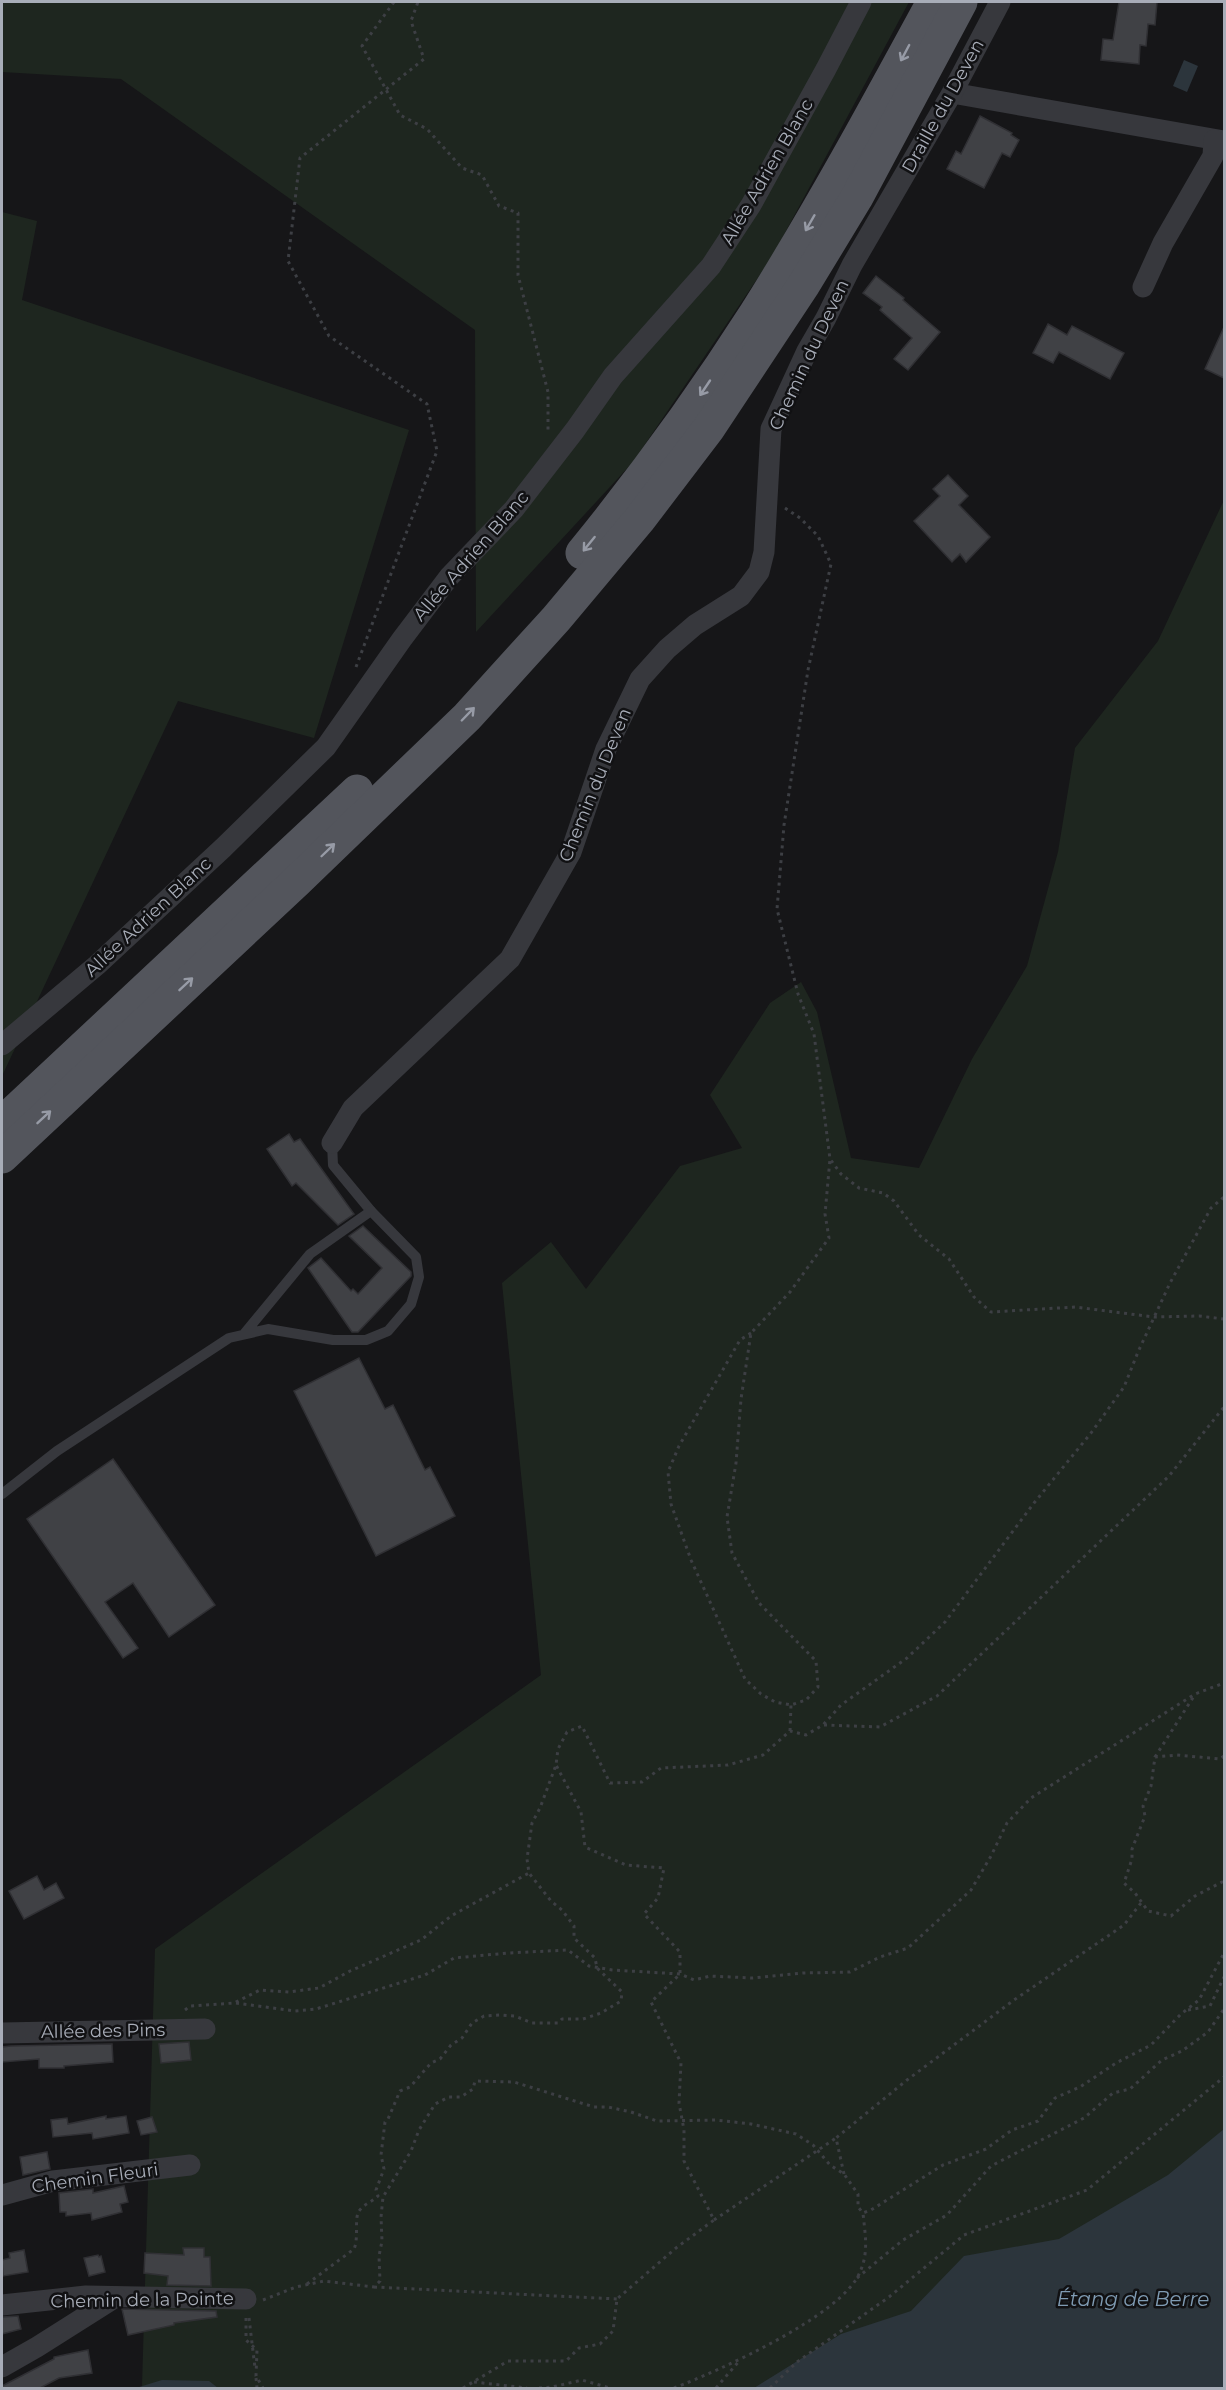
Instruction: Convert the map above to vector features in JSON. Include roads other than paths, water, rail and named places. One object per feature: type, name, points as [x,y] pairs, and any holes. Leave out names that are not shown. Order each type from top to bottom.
[{"type":"main road","points":[[2,1123],[355,794],[449,702],[538,608],[623,503],[685,418],[754,315],[810,224],[933,2]]},
{"type":"main road","points":[[2,1157],[297,881],[467,717],[556,619],[631,529],[709,428],[803,286],[857,197],[961,2]]},
{"type":"street","name":"Allée Adrien Blanc","points":[[2,1045],[97,965],[223,848],[326,747],[449,577],[514,509],[613,376],[711,266],[751,204],[861,2]]},
{"type":"street","name":"Draille du Deven","points":[[885,210],[952,93],[1000,2]]},
{"type":"street","points":[[952,93],[1219,140],[1213,156],[1163,243],[1143,287]]},
{"type":"street","name":"Chemin du Deven","points":[[332,1143],[353,1108],[510,959],[571,852],[606,749],[640,679],[667,649],[695,625],[741,596],[759,572],[764,552],[771,429],[807,351],[852,265],[885,210]]},
{"type":"street","name":"Allée des Pins","points":[[2,2033],[205,2029]]},
{"type":"street","name":"Chemin Fleuri","points":[[2,2195],[53,2181],[190,2165]]},
{"type":"street","name":"Chemin de la Pointe","points":[[2,2305],[86,2296],[246,2299]]},
{"type":"street","points":[[2,2367],[37,2348],[116,2296]]},
{"type":"lane","points":[[2,1494],[57,1451],[229,1338],[268,1329],[333,1340],[366,1340],[388,1331],[411,1304],[419,1277],[416,1257],[371,1211],[333,1165],[332,1143]]},
{"type":"lane","points":[[244,1334],[310,1254],[371,1211]]},
{"type":"water","points":[[1184,60],[1198,66],[1187,92],[1173,86]]},
{"type":"water","name":"Étang de Berre","points":[[1224,2129],[1224,2388],[754,2388],[841,2334],[911,2311],[964,2256],[1059,2239],[1168,2175]]},
{"type":"water","points":[[162,2380],[209,2381],[218,2388],[136,2388]]}]
